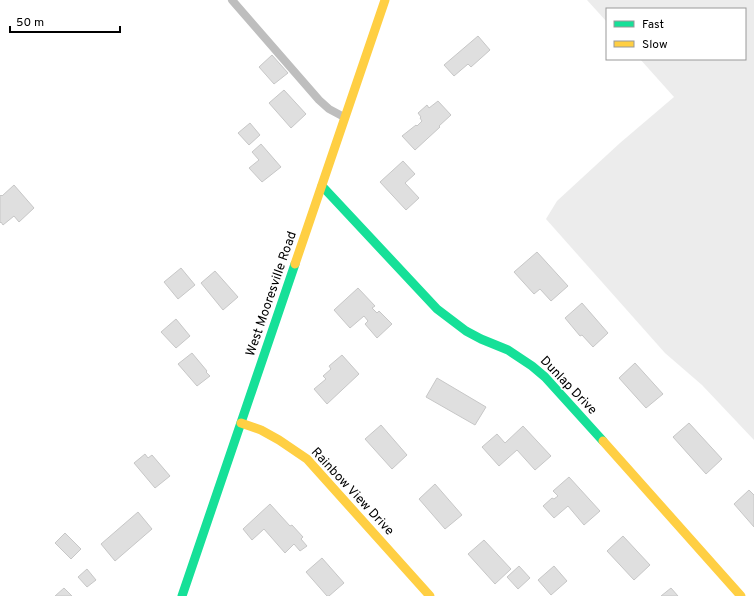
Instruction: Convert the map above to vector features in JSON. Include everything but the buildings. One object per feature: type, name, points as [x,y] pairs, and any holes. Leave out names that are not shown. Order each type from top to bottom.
[{"type":"street","name":"West Mooresville Road","points":[[182,596],[385,0]]},
{"type":"street","name":"Dunlap Drive","points":[[322,186],[447,318],[476,336],[518,356],[545,377],[741,596]]},
{"type":"street","name":"Rainbow View Drive","points":[[241,424],[261,430],[307,459],[430,596]]},
{"type":"lane","points":[[232,0],[319,100],[345,118]]},
{"type":"shaded area","points":[[587,0],[754,0],[754,440],[702,385],[665,353],[546,219],[557,201],[620,143],[674,97],[641,60],[746,60],[746,8],[606,8],[606,21]]},
{"type":"traffic: fast","points":[[322,186],[437,309],[466,331],[508,350],[532,366],[545,377],[603,441]]},
{"type":"traffic: fast","points":[[182,596],[295,264]]},
{"type":"traffic: slow","points":[[295,264],[385,0]]},
{"type":"traffic: slow","points":[[241,423],[261,430],[307,459],[430,596]]},
{"type":"traffic: slow","points":[[603,441],[741,596]]}]
